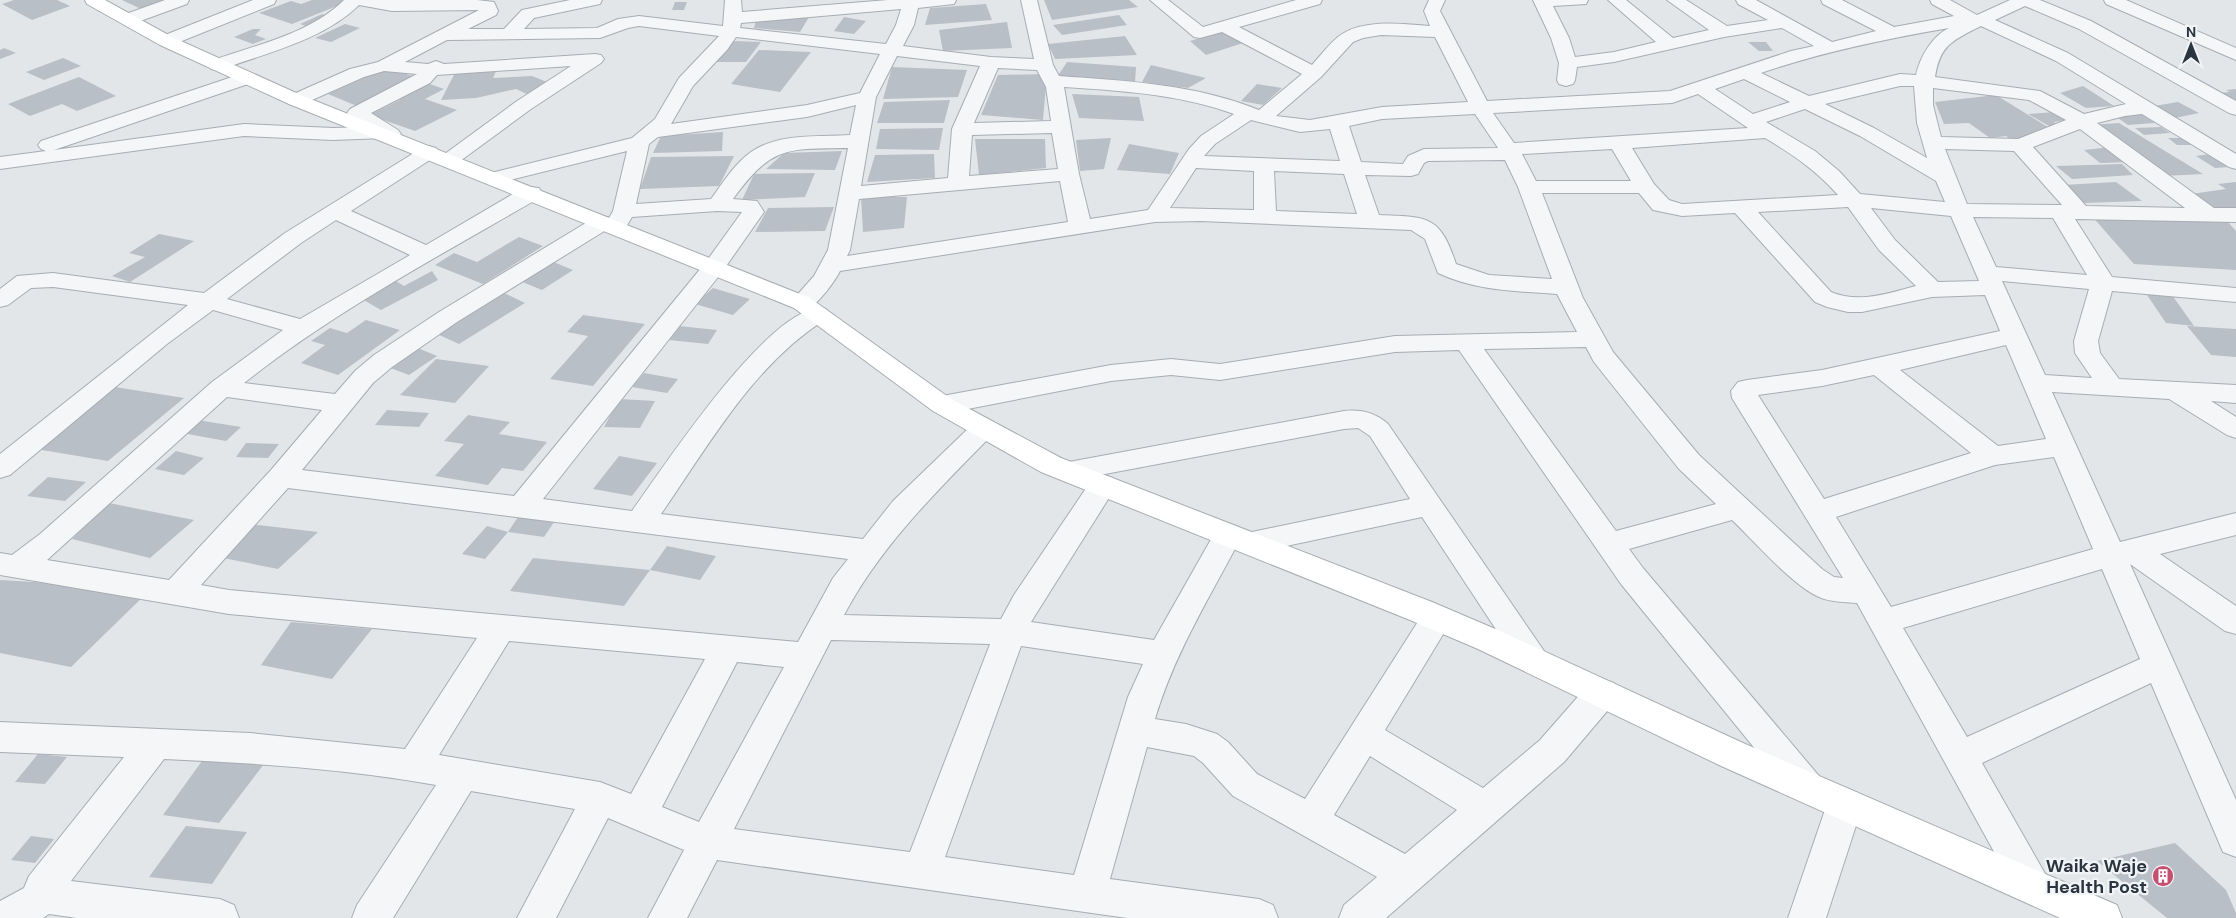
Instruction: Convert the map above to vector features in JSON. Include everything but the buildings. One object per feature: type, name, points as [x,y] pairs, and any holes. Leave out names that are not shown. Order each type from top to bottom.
[{"type":"street","points":[[94,0],[166,41],[296,100],[531,193],[613,221],[810,308],[942,405],[1051,465],[1437,618],[1533,660],[1844,804],[2103,918]]},
{"type":"street","points":[[129,19],[181,0]]},
{"type":"street","points":[[166,41],[268,0]]},
{"type":"street","points":[[217,65],[321,25],[339,16],[354,0]]},
{"type":"street","points":[[296,100],[357,73],[384,66],[490,11],[488,6],[479,4],[444,2],[388,6],[360,0]]},
{"type":"street","points":[[508,35],[528,14],[594,0]]},
{"type":"street","points":[[442,35],[600,32],[639,21],[717,28],[733,17],[948,0]]},
{"type":"street","points":[[1028,0],[1048,73],[1080,226]]},
{"type":"street","points":[[1158,0],[1200,33],[1314,0]]},
{"type":"street","points":[[1436,0],[1432,12],[1481,109],[1510,152],[1529,187],[1571,298],[1603,356],[1689,462],[1810,577],[1828,588],[1866,592]]},
{"type":"street","points":[[1566,82],[1568,63],[1560,38],[1542,1],[1580,0]]},
{"type":"street","points":[[1616,0],[1670,45]]},
{"type":"street","points":[[1674,0],[1724,32]]},
{"type":"street","points":[[1744,0],[1829,47]]},
{"type":"street","points":[[1829,0],[1892,33]]},
{"type":"street","points":[[1938,0],[1976,20],[2034,42],[2062,57],[2147,108],[2227,150],[2236,163]]},
{"type":"street","points":[[2236,109],[2085,26],[2025,0],[1976,20],[1948,35],[1932,54],[1923,81],[1923,106],[1945,177],[2063,446],[2121,553],[2159,665],[2236,840]]},
{"type":"street","points":[[2112,0],[2236,55]]},
{"type":"street","points":[[639,523],[754,366],[800,323],[810,308],[839,250],[867,97],[893,50],[909,14],[910,2]]},
{"type":"street","points":[[733,17],[893,50],[991,62],[1209,99],[1255,115],[1305,147],[1353,169],[1411,170],[1416,160],[1424,155],[1510,152],[1760,127],[1805,104],[1894,80],[1923,81],[2033,95],[2082,121],[2209,215]]},
{"type":"street","points":[[613,221],[645,137],[663,120],[685,83],[712,58],[733,17]]},
{"type":"street","points":[[1189,162],[1264,167],[1305,147],[1338,123],[1382,113],[1672,97],[1744,72],[1829,47],[1892,33],[1976,20]]},
{"type":"street","points":[[1568,63],[1614,57],[1724,32],[1783,23]]},
{"type":"street","points":[[1223,26],[1314,73]]},
{"type":"street","points":[[1156,215],[1189,162],[1208,140],[1255,115],[1314,73],[1347,38],[1354,34],[1383,31],[1442,32]]},
{"type":"street","points":[[0,468],[10,450],[82,403],[158,339],[293,238],[335,212],[416,147],[524,105],[595,59],[600,32]]},
{"type":"street","points":[[416,147],[357,113],[422,79],[466,34]]},
{"type":"street","points":[[384,66],[432,70],[595,59]]},
{"type":"street","points":[[958,184],[962,129],[991,62]]},
{"type":"street","points":[[1744,72],[1805,104],[1867,132],[1945,177]]},
{"type":"street","points":[[0,163],[247,78]]},
{"type":"street","points":[[1701,88],[1760,127],[1808,155],[1854,200],[1887,245],[1933,290]]},
{"type":"street","points":[[494,178],[645,137],[807,111],[867,97]]},
{"type":"street","points":[[1595,102],[1624,142],[1645,187],[1661,205],[1670,208],[1682,210],[1742,208],[1854,200],[1959,210],[2235,216]]},
{"type":"street","points":[[1933,143],[2020,145],[2082,121],[2124,110],[2147,108]]},
{"type":"street","points":[[1338,123],[1370,221]]},
{"type":"street","points":[[962,129],[1060,127]]},
{"type":"street","points":[[0,163],[244,130],[332,134],[416,147]]},
{"type":"street","points":[[717,205],[752,162],[761,154],[789,146],[859,141]]},
{"type":"street","points":[[2020,145],[2071,213],[2103,282],[2086,341],[2088,353],[2111,387]]},
{"type":"street","points":[[1264,167],[1265,217]]},
{"type":"street","points":[[850,192],[1069,174]]},
{"type":"street","points":[[1529,187],[1645,187]]},
{"type":"street","points":[[8,566],[50,542],[221,388],[276,345],[531,193]]},
{"type":"street","points":[[176,593],[281,477],[364,377],[383,361],[448,317],[613,221],[717,205],[749,206],[752,212],[714,267],[521,507]]},
{"type":"street","points":[[1742,208],[1822,297],[1832,302],[1860,305],[1990,281],[2103,282],[2236,295]]},
{"type":"street","points":[[335,212],[427,254]]},
{"type":"street","points":[[832,265],[1156,215],[1265,217],[1408,223],[1425,226],[1434,233],[1446,268],[1461,276],[1476,281],[1567,287]]},
{"type":"street","points":[[0,300],[25,280],[53,280],[209,301],[303,328]]},
{"type":"street","points":[[2014,335],[1822,378],[1748,388],[1744,391],[1745,398],[1818,512],[1866,592],[2033,886]]},
{"type":"street","points":[[942,405],[1111,373],[1171,367],[1220,372],[1396,344],[1593,339]]},
{"type":"street","points":[[1465,342],[1632,576],[1807,787]]},
{"type":"street","points":[[1879,366],[1993,456]]},
{"type":"street","points":[[2035,383],[2236,394]]},
{"type":"street","points":[[221,388],[342,404]]},
{"type":"street","points":[[2176,391],[2236,429]]},
{"type":"street","points":[[1068,472],[1362,418],[1370,420],[1379,430],[1533,660]]},
{"type":"street","points":[[666,918],[844,586],[903,508],[984,428]]},
{"type":"street","points":[[1818,512],[1993,456],[2063,446]]},
{"type":"street","points":[[281,477],[870,552]]},
{"type":"street","points":[[921,871],[1010,632],[1024,604],[1103,485]]},
{"type":"street","points":[[1087,894],[1144,697],[1163,654],[1239,539],[1429,505]]},
{"type":"street","points":[[1609,544],[1738,508]]},
{"type":"street","points":[[1883,622],[2121,553],[2236,524]]},
{"type":"street","points":[[2121,553],[2236,622]]},
{"type":"street","points":[[8,566],[229,602],[807,656]]},
{"type":"street","points":[[1311,821],[1437,618]]},
{"type":"street","points":[[822,627],[1010,632],[1163,654]]},
{"type":"street","points":[[413,766],[500,628]]},
{"type":"street","points":[[638,814],[728,648]]},
{"type":"street","points":[[1959,757],[2159,665]]},
{"type":"street","points":[[1358,918],[1552,751],[1602,693]]},
{"type":"street","points":[[1135,731],[1196,742],[1210,747],[1235,778],[1244,785],[1409,875]]},
{"type":"street","points":[[1364,736],[1486,809]]},
{"type":"street","points":[[0,737],[250,748],[413,766],[600,798],[707,842],[1259,918]]},
{"type":"street","points":[[46,896],[42,889],[156,743]]},
{"type":"street","points":[[371,918],[463,774]]},
{"type":"street","points":[[536,918],[600,798]]},
{"type":"street","points":[[1807,918],[1844,804]]},
{"type":"street","points":[[6,918],[46,896],[205,917]]},
{"type":"place","name":"Waika Waje Health Post","points":[[2163,876]]}]
